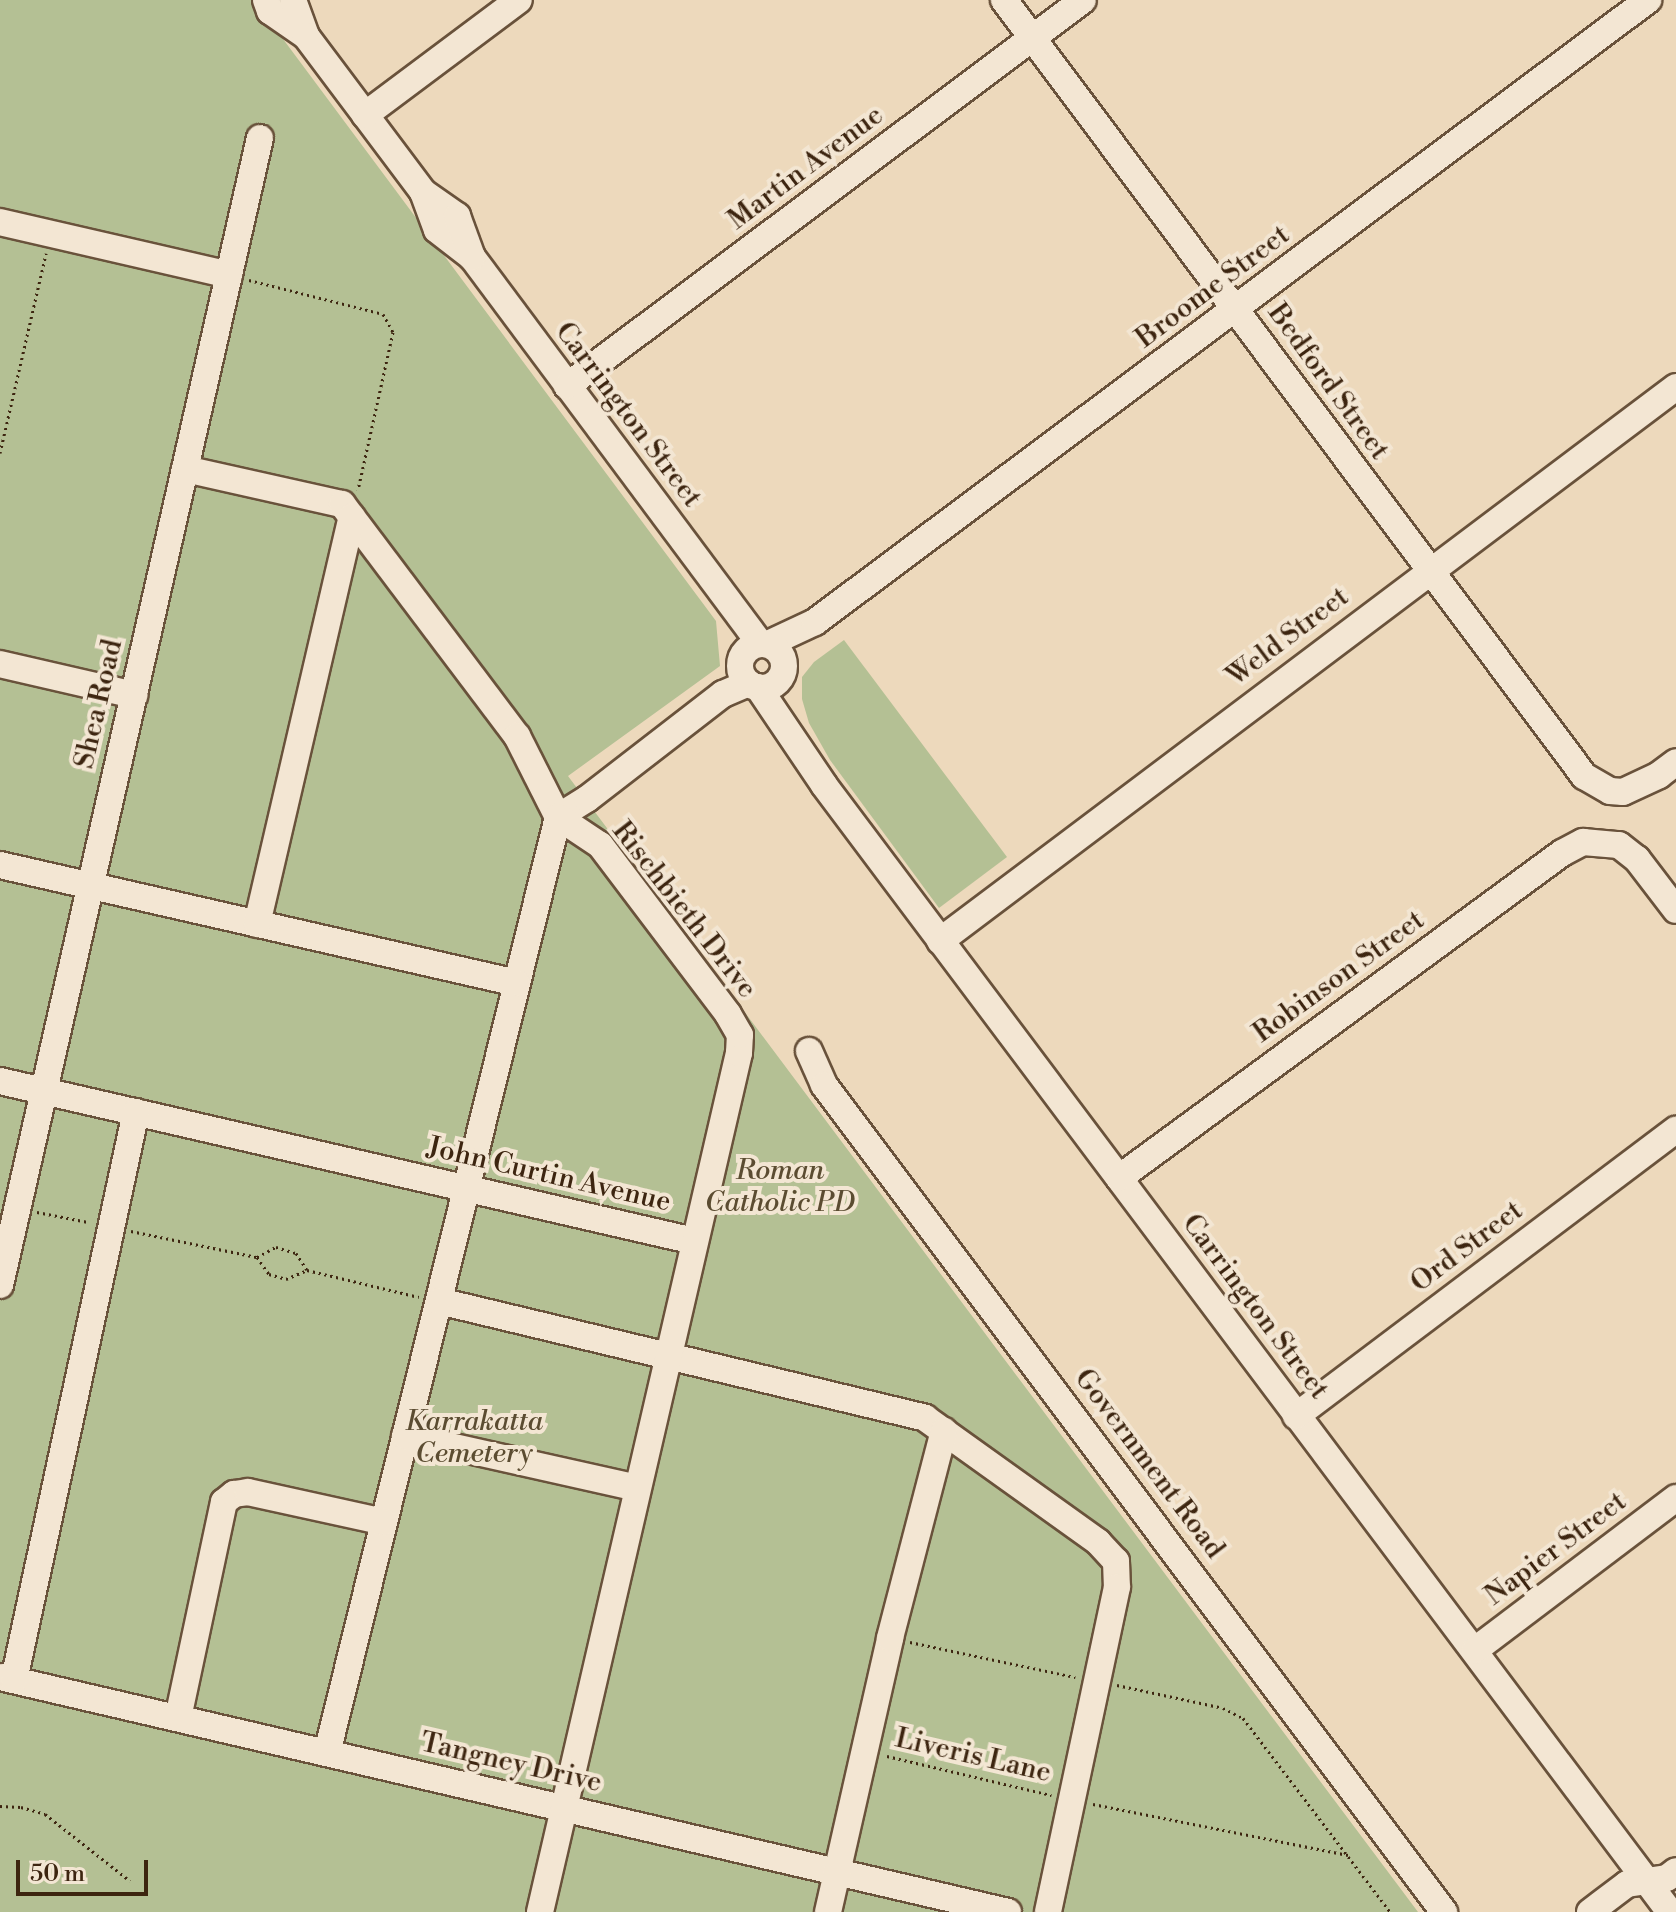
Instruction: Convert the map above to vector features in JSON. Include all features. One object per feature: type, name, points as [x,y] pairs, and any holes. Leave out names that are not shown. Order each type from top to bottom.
[{"type":"street","name":"Carrington Street","points":[[266,0],[270,11],[306,36]]},
{"type":"street","name":"Carrington Street","points":[[293,0],[306,36],[423,192],[437,230],[472,257],[733,610],[794,736],[824,785],[1670,1912]]},
{"type":"street","points":[[365,115],[519,0]]},
{"type":"street","name":"Bedford Street","points":[[1004,0],[1584,776],[1610,791],[1623,792],[1641,785],[1676,762]]},
{"type":"street","name":"Martin Avenue","points":[[567,386],[1083,0]]},
{"type":"street","name":"Broome Street","points":[[558,817],[1648,0]]},
{"type":"street","name":"Shea Road","points":[[0,1285],[9,1204],[44,1091],[260,138]]},
{"type":"street","points":[[0,222],[229,275]]},
{"type":"street","name":"Weld Street","points":[[940,941],[1676,387]]},
{"type":"street","points":[[185,469],[342,504],[517,736],[558,817],[327,1753]]},
{"type":"street","points":[[257,924],[352,517]]},
{"type":"street","points":[[0,664],[134,695]]},
{"type":"street","name":"Rischbieth Drive","points":[[558,817],[600,845],[728,1014],[740,1035],[739,1053],[694,1241]]},
{"type":"street","name":"Robinson Street","points":[[1119,1178],[1562,853],[1583,842],[1619,845],[1637,859],[1676,910]]},
{"type":"street","points":[[0,865],[517,983]]},
{"type":"street","name":"Government Road","points":[[809,1051],[824,1085],[1444,1912]]},
{"type":"street","name":"John Curtin Avenue","points":[[0,1081],[694,1241],[540,1912]]},
{"type":"street","points":[[7,1678],[136,1112]]},
{"type":"street","name":"Ord Street","points":[[1296,1416],[1676,1130]]},
{"type":"street","points":[[439,1301],[925,1418],[1098,1542],[1116,1561],[1117,1587],[1048,1912]]},
{"type":"street","points":[[828,1912],[890,1638],[944,1431]]},
{"type":"street","points":[[405,1436],[637,1488]]},
{"type":"street","points":[[178,1718],[224,1502],[234,1494],[248,1492],[384,1522]]},
{"type":"street","name":"Napier Street","points":[[1475,1650],[1676,1498]]},
{"type":"street","name":"Tangney Drive","points":[[7,1678],[1008,1912]]},
{"type":"street","points":[[1590,1912],[1627,1884],[1667,1878],[1676,1871]]},
{"type":"path","points":[[0,453],[50,234]]},
{"type":"path","points":[[229,275],[383,314],[393,332],[352,517]]},
{"type":"path","points":[[9,1204],[257,1257],[276,1247],[296,1253],[307,1270]]},
{"type":"path","points":[[257,1257],[269,1274],[286,1279],[307,1270],[439,1301]]},
{"type":"path","points":[[890,1638],[1223,1708],[1243,1718],[1390,1912]]},
{"type":"path","name":"Liveris Lane","points":[[865,1751],[1071,1800],[1348,1855]]},
{"type":"path","points":[[0,1806],[21,1807],[45,1814],[130,1881]]},
{"type":"green space","name":"Karrakatta Cemetery","points":[[0,0],[254,0],[716,621],[720,666],[568,776],[1418,1912],[0,1912]]},
{"type":"green space","points":[[844,640],[1007,857],[939,908],[830,760],[809,723],[802,699],[802,677],[814,662]]},
{"type":"park label","name":"Roman Catholic PD","points":[[780,1187]]}]
